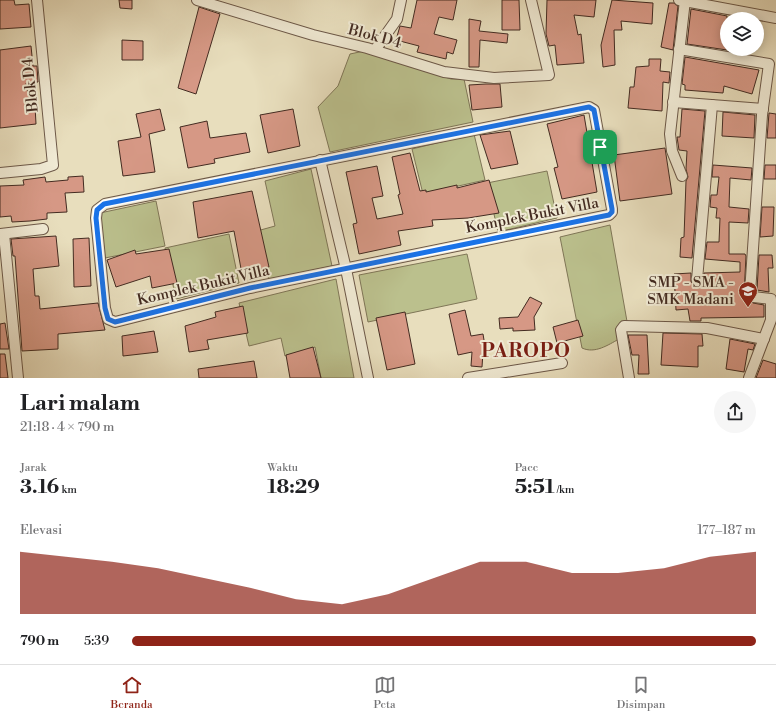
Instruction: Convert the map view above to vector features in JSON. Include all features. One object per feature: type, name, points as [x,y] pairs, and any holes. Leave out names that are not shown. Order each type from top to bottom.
[{"type":"street","name":"Blok D4","points":[[0,173],[52,167],[49,112],[37,0]]},
{"type":"street","name":"Blok D4","points":[[197,0],[313,35],[375,50],[454,74],[494,78],[549,75],[531,0]]},
{"type":"street","points":[[375,50],[398,19],[400,0]]},
{"type":"street","points":[[682,176],[670,145],[670,134],[683,0],[776,18]]},
{"type":"street","points":[[679,49],[768,64],[763,109],[750,293],[754,298],[771,299],[773,320],[749,378]]},
{"type":"street","points":[[673,102],[763,109]]},
{"type":"street","points":[[697,280],[712,105]]},
{"type":"street","name":"Komplek Bukit Villa","points":[[589,107],[594,110],[612,209],[611,213],[346,270],[250,288],[115,322],[108,319],[105,308],[96,218],[97,210],[100,206],[112,202],[320,160],[589,107]]},
{"type":"street","points":[[320,160],[346,270],[368,378]]},
{"type":"street","points":[[18,378],[2,234],[44,229]]},
{"type":"street","points":[[629,378],[621,330],[624,326],[708,328],[764,339]]},
{"type":"street","points":[[468,378],[562,363]]},
{"type":"green space","points":[[364,51],[451,79],[464,79],[473,122],[330,152],[318,107],[338,86],[350,54]]},
{"type":"green space","points":[[474,134],[485,180],[423,194],[412,149]]},
{"type":"green space","points":[[311,169],[332,266],[269,280],[257,231],[275,226],[265,181]]},
{"type":"green space","points":[[547,171],[557,218],[498,232],[487,183]]},
{"type":"green space","points":[[156,201],[165,246],[105,258],[100,213]]},
{"type":"green space","points":[[610,225],[628,327],[616,328],[619,339],[601,348],[587,350],[582,348],[560,237]]},
{"type":"green space","points":[[229,234],[239,283],[176,299],[165,248]]},
{"type":"green space","points":[[467,254],[477,299],[368,322],[359,275]]},
{"type":"green space","points":[[336,279],[354,378],[321,378],[315,347],[285,356],[281,338],[249,346],[239,303]]},
{"type":"building","points":[[0,0],[14,0],[15,5],[29,4],[31,27],[0,29]]},
{"type":"building","points":[[119,0],[132,0],[132,9],[120,8]]},
{"type":"building","points":[[417,0],[457,0],[453,20],[439,17],[434,34],[457,40],[453,54],[447,52],[446,59],[417,52],[419,46],[396,40],[400,26],[411,28]]},
{"type":"building","points":[[502,0],[519,0],[520,30],[502,30]]},
{"type":"building","points":[[547,0],[596,0],[594,17],[574,15],[578,35],[581,34],[584,63],[557,65],[555,45],[549,46],[546,34]]},
{"type":"building","points":[[612,0],[653,3],[652,24],[621,21],[622,30],[614,30],[615,65],[603,67],[601,45]]},
{"type":"building","points":[[669,3],[674,3],[678,6],[673,50],[661,47]]},
{"type":"building","points":[[199,7],[220,14],[196,94],[178,88]]},
{"type":"building","points":[[691,9],[720,15],[720,49],[687,44]]},
{"type":"building","points":[[469,19],[481,21],[479,31],[508,34],[507,43],[480,40],[479,67],[469,67]]},
{"type":"building","points":[[122,40],[143,41],[143,60],[122,60]]},
{"type":"building","points":[[31,46],[33,66],[37,66],[38,82],[26,83],[31,106],[35,106],[36,124],[0,128],[0,50]]},
{"type":"building","points":[[685,57],[759,70],[752,94],[724,86],[723,93],[685,90],[685,85],[682,84]]},
{"type":"building","points":[[649,59],[661,59],[660,71],[670,72],[669,83],[663,82],[662,111],[628,108],[630,87],[634,87],[636,67],[649,66]]},
{"type":"building","points":[[500,84],[502,107],[472,110],[469,85]]},
{"type":"building","points":[[160,109],[165,130],[149,134],[155,172],[123,176],[118,141],[141,137],[136,114]]},
{"type":"building","points":[[293,109],[300,146],[268,153],[260,115]]},
{"type":"building","points":[[682,109],[705,111],[692,258],[680,257],[681,238],[684,237],[686,181],[688,177],[686,169],[687,151],[679,150],[677,137],[680,137]]},
{"type":"building","points":[[723,112],[755,115],[754,138],[722,136]]},
{"type":"building","points":[[769,113],[776,114],[776,138],[767,138]]},
{"type":"building","points":[[584,115],[597,192],[562,199],[554,168],[558,167],[547,124]]},
{"type":"building","points":[[207,121],[210,138],[246,133],[250,152],[214,159],[215,163],[188,168],[180,127]]},
{"type":"building","points":[[510,131],[518,164],[491,169],[480,135]]},
{"type":"building","points":[[665,148],[672,194],[620,201],[614,155]]},
{"type":"building","points":[[410,153],[420,191],[426,190],[426,192],[457,185],[457,188],[489,180],[499,213],[468,218],[432,220],[433,226],[398,231],[401,245],[359,254],[353,224],[357,223],[346,172],[377,166],[383,196],[372,198],[377,219],[403,214],[398,195],[400,194],[392,157]]},
{"type":"building","points":[[713,165],[752,168],[751,180],[730,178],[729,207],[749,209],[748,223],[729,222],[729,254],[745,254],[744,295],[753,303],[764,305],[764,317],[701,318],[701,321],[690,321],[688,309],[676,310],[674,274],[691,273],[691,282],[697,286],[703,283],[704,273],[740,272],[740,262],[705,259],[707,242],[719,242],[720,218],[716,218],[717,208],[710,207],[711,195],[717,195],[719,177],[712,177]]},
{"type":"building","points":[[765,165],[776,165],[776,179],[764,179]]},
{"type":"building","points":[[83,176],[84,192],[65,193],[67,212],[47,213],[47,219],[30,221],[12,222],[11,216],[0,217],[0,186],[24,185],[23,180],[45,177],[46,182],[68,180],[68,177]]},
{"type":"building","points":[[252,191],[269,267],[242,274],[234,231],[198,238],[193,202]]},
{"type":"building","points":[[762,207],[774,207],[773,236],[760,237]]},
{"type":"building","points":[[56,236],[59,266],[33,269],[35,296],[39,296],[40,309],[98,303],[105,330],[58,334],[58,349],[22,351],[15,256],[13,256],[11,239]]},
{"type":"building","points":[[89,238],[91,286],[74,287],[73,239]]},
{"type":"building","points":[[169,249],[177,283],[152,288],[150,276],[116,287],[107,260],[135,250],[136,254]]},
{"type":"building","points":[[759,255],[772,255],[773,268],[768,268],[769,292],[757,290]]},
{"type":"building","points":[[530,297],[542,303],[534,317],[535,330],[513,331],[513,328],[500,329],[499,318],[518,317]]},
{"type":"building","points":[[243,306],[248,333],[207,340],[209,349],[189,352],[185,326],[216,317],[215,312]]},
{"type":"building","points":[[465,310],[471,336],[483,334],[486,352],[483,352],[482,367],[471,366],[472,352],[458,355],[449,314]]},
{"type":"building","points":[[405,312],[415,364],[387,370],[376,318]]},
{"type":"building","points":[[578,320],[583,336],[557,343],[553,327]]},
{"type":"building","points":[[5,323],[9,349],[0,349],[0,324]]},
{"type":"building","points":[[154,331],[158,352],[123,356],[122,336]]},
{"type":"building","points":[[663,333],[702,334],[703,346],[698,346],[698,367],[661,365]]},
{"type":"building","points":[[628,335],[647,335],[649,374],[638,374],[639,355],[632,355]]},
{"type":"building","points":[[730,339],[755,344],[753,350],[748,349],[744,372],[726,369]]},
{"type":"building","points":[[313,347],[321,378],[290,378],[286,355]]},
{"type":"building","points":[[0,354],[5,354],[8,378],[0,378]]},
{"type":"building","points":[[763,360],[776,364],[776,378],[756,378]]},
{"type":"building","points":[[254,361],[257,378],[199,378],[198,369]]},
{"type":"place","name":"SMP - SMA - SMK Madani","points":[[748,308]]},
{"type":"district","name":"PAROPO","points":[[526,350]]},
{"type":"route","points":[[589,107],[592,107],[594,110],[600,147],[612,209],[612,212],[609,215],[483,240],[346,270],[250,288],[115,322],[108,319],[105,308],[96,218],[97,210],[104,204],[589,107]]}]
